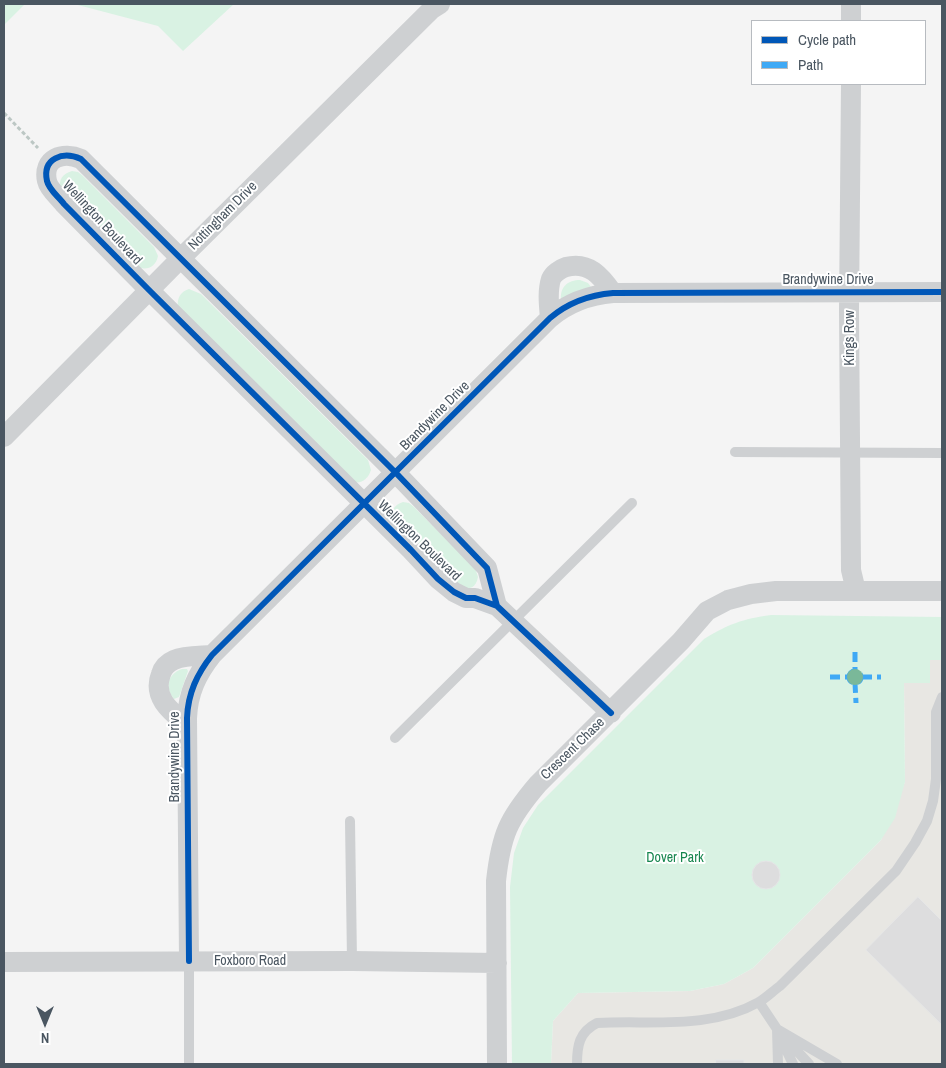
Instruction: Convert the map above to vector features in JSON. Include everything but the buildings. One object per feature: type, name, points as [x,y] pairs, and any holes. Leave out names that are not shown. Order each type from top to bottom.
[{"type":"street","name":"Nottingham Drive","points":[[4,437],[423,11],[440,4]]},
{"type":"street","points":[[851,4],[851,20]]},
{"type":"street","name":"Kings Row","points":[[851,85],[849,293],[851,570],[856,591]]},
{"type":"street","name":"Wellington Boulevard","points":[[497,606],[487,568],[396,473],[80,159],[71,154],[61,155],[52,160],[47,169],[47,181],[51,189],[149,290],[438,579],[454,592],[466,598],[475,598],[497,606],[611,713]]},
{"type":"street","points":[[550,318],[548,292],[552,277],[562,268],[574,265],[589,268],[601,276],[613,292]]},
{"type":"street","name":"Brandywine Drive","points":[[189,961],[186,725],[191,689],[200,670],[212,655],[550,318],[575,301],[594,294],[613,292],[942,292]]},
{"type":"street","name":"Crescent Chase","points":[[498,1064],[496,881],[499,853],[507,827],[519,806],[538,784],[611,713],[681,641],[707,611],[728,600],[751,594],[776,591],[942,591]]},
{"type":"street","name":"Brandywine Drive","points":[[186,725],[168,709],[160,695],[157,686],[161,672],[164,667],[175,659],[212,655]]},
{"type":"street","name":"Foxboro Road","points":[[4,962],[352,961],[497,963]]},
{"type":"lane","points":[[735,452],[942,453]]},
{"type":"lane","points":[[394,738],[632,503]]},
{"type":"lane","points":[[577,1064],[577,1048],[580,1038],[587,1028],[596,1023],[702,1020],[724,1016],[759,1002],[780,986],[896,871],[927,821],[933,801],[936,779],[936,712],[942,697]]},
{"type":"lane","points":[[350,821],[352,961]]},
{"type":"lane","points":[[189,961],[189,1064]]},
{"type":"lane","points":[[759,1002],[802,1064]]},
{"type":"lane","points":[[777,1029],[778,1064]]},
{"type":"lane","points":[[777,1029],[785,1064]]},
{"type":"lane","points":[[777,1029],[794,1064]]},
{"type":"lane","points":[[777,1029],[810,1064]]},
{"type":"lane","points":[[777,1029],[837,1064]]},
{"type":"path","points":[[4,113],[40,151]]},
{"type":"shaded area","points":[[929,660],[942,660],[942,1064],[551,1064],[553,1021],[578,993],[690,991],[724,984],[753,968],[881,840],[905,782],[904,683]]},
{"type":"green space","points":[[4,4],[25,4],[4,25]]},
{"type":"green space","points":[[74,4],[234,4],[183,51],[158,26]]},
{"type":"green space","points":[[72,171],[82,175],[154,247],[158,256],[154,265],[149,268],[140,268],[60,189],[62,177]]},
{"type":"green space","points":[[580,280],[588,283],[591,287],[561,299],[563,288],[568,283]]},
{"type":"green space","points":[[189,289],[201,294],[368,460],[371,470],[366,478],[359,482],[353,482],[178,307],[180,296]]},
{"type":"green space","points":[[403,502],[409,503],[414,507],[475,568],[478,577],[474,586],[460,589],[392,521],[393,509]]},
{"type":"green space","name":"Dover Park","points":[[771,615],[942,617],[942,660],[930,660],[930,683],[904,683],[905,782],[895,818],[881,840],[753,968],[724,984],[690,991],[578,993],[553,1021],[551,1064],[512,1064],[510,887],[514,853],[523,828],[538,805],[704,639],[736,623]]},
{"type":"green space","points":[[182,669],[187,669],[188,671],[179,697],[174,699],[169,690],[169,682],[173,674]]},
{"type":"marked path","points":[[855,652],[855,671]]},
{"type":"marked path","points":[[853,671],[857,671],[861,677],[857,683],[853,683],[849,679],[849,675],[853,671]]},
{"type":"marked path","points":[[830,677],[849,677]]},
{"type":"marked path","points":[[862,677],[881,677]]},
{"type":"marked path","points":[[855,683],[856,703]]},
{"type":"cycle path","points":[[497,606],[487,568],[396,473],[81,159],[67,156],[55,158],[48,167],[46,173],[47,181],[64,204],[438,579],[454,592],[466,598],[475,598],[497,606],[611,713]]},
{"type":"cycle path","points":[[189,961],[187,718],[191,692],[202,669],[212,655],[550,318],[580,300],[613,293],[942,292]]}]
